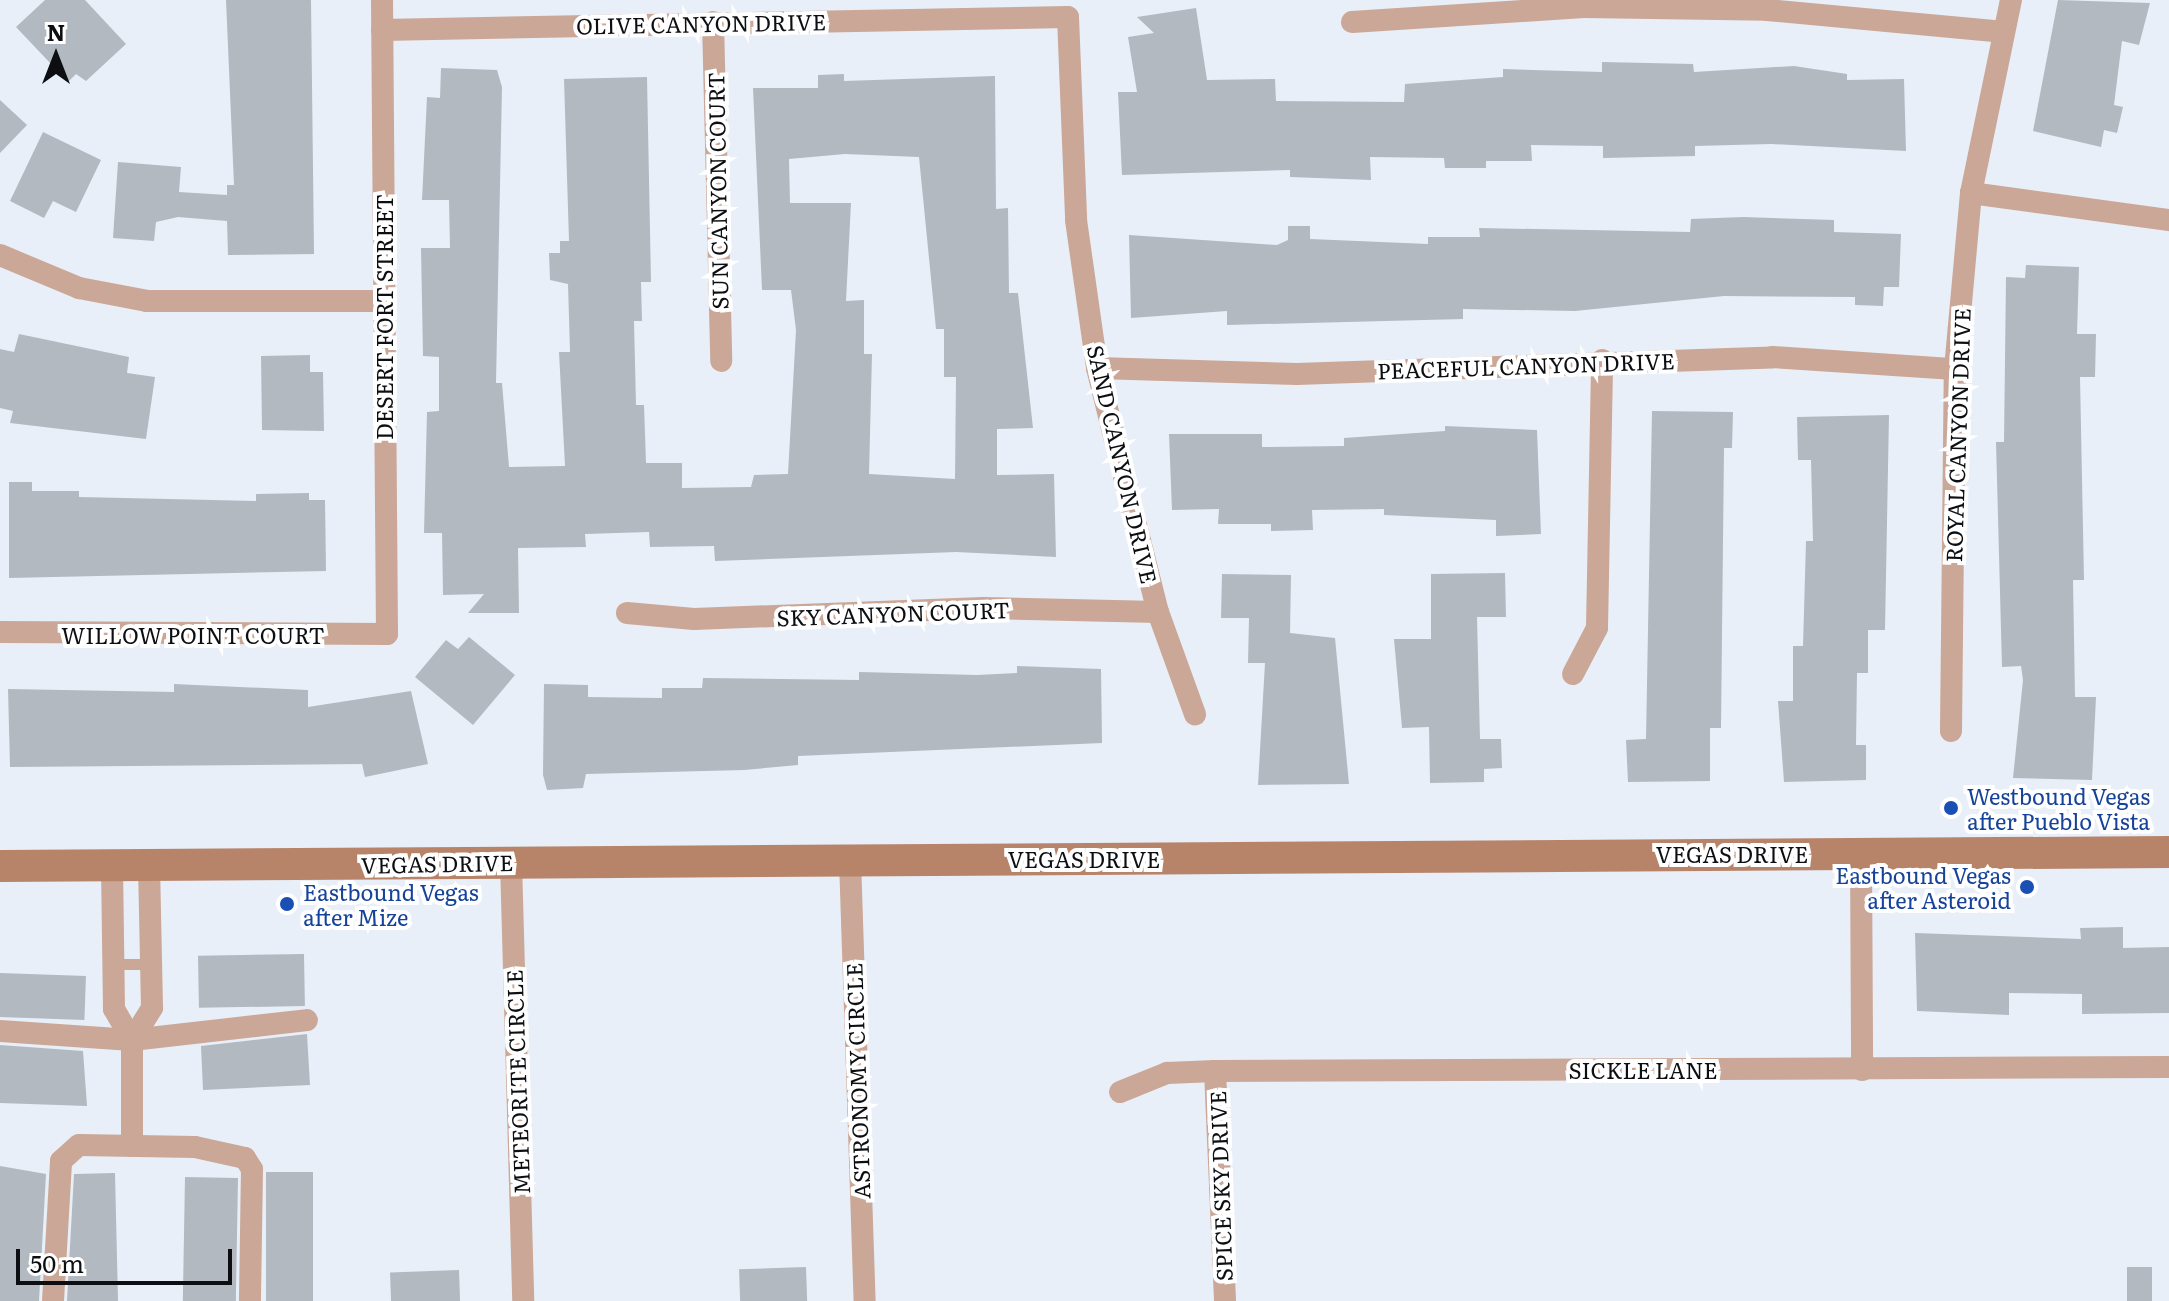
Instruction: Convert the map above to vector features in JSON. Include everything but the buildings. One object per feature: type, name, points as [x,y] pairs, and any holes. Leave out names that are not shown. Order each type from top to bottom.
[{"type":"main road","name":"VEGAS DRIVE","points":[[0,866],[2169,852]]},
{"type":"street","name":"DESERT FORT STREET","points":[[382,0],[387,634]]},
{"type":"street","name":"ROYAL CANYON DRIVE","points":[[1951,731],[1955,369],[1971,193],[2011,0]]},
{"type":"street","points":[[1352,22],[1630,7],[1767,10],[2002,32]]},
{"type":"street","name":"OLIVE CANYON DRIVE","points":[[382,30],[1068,17]]},
{"type":"street","name":"SAND CANYON DRIVE","points":[[1068,17],[1076,220],[1097,368],[1158,612],[1195,714]]},
{"type":"street","name":"SUN CANYON COURT","points":[[713,22],[721,361]]},
{"type":"street","points":[[1971,193],[2169,220]]},
{"type":"street","points":[[0,255],[79,288],[147,301],[384,301]]},
{"type":"street","name":"PEACEFUL CANYON DRIVE","points":[[1097,368],[1297,374],[1602,360],[1772,357],[1955,369]]},
{"type":"street","points":[[1573,674],[1597,628],[1602,360]]},
{"type":"street","name":"SKY CANYON COURT","points":[[627,613],[694,619],[983,608],[1158,612]]},
{"type":"street","name":"WILLOW POINT COURT","points":[[0,632],[387,634]]},
{"type":"street","points":[[1861,853],[1862,1070]]},
{"type":"street","name":"ASTRONOMY CIRCLE","points":[[850,860],[865,1301]]},
{"type":"street","name":"METEORITE CIRCLE","points":[[511,862],[523,1301]]},
{"type":"street","points":[[112,866],[114,1009],[132,1040],[132,1146]]},
{"type":"street","points":[[132,1040],[152,1008],[149,866]]},
{"type":"street","points":[[0,1031],[132,1040],[307,1020]]},
{"type":"street","name":"SICKLE LANE","points":[[1120,1092],[1167,1073],[1215,1071],[2169,1067]]},
{"type":"street","name":"SPICE SKY DRIVE","points":[[1215,1071],[1225,1301]]},
{"type":"street","points":[[53,1301],[59,1176],[68,1151],[79,1145],[236,1150],[245,1158],[252,1169],[250,1301]]},
{"type":"lane","points":[[113,964],[151,964]]},
{"type":"place","name":"Westbound Vegas after Pueblo Vista","points":[[1951,808]]},
{"type":"place","name":"Eastbound Vegas after Asteroid","points":[[2027,887]]},
{"type":"place","name":"Eastbound Vegas after Mize","points":[[287,904]]}]
